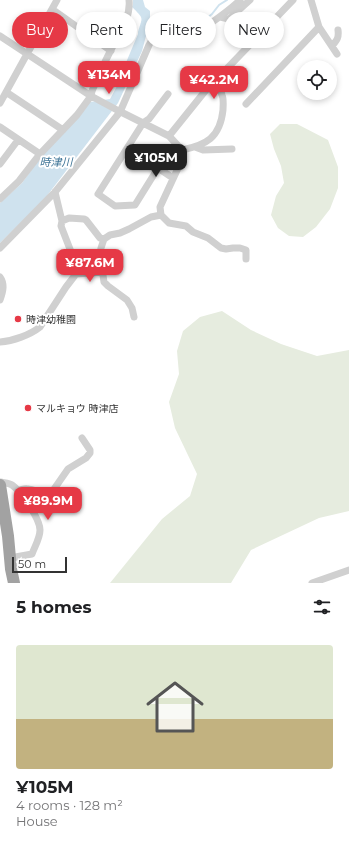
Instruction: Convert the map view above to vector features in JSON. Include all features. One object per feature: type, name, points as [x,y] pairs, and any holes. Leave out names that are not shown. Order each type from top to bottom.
[{"type":"highway","points":[[0,485],[14,583]]},
{"type":"street","points":[[0,103],[57,0]]},
{"type":"street","points":[[0,199],[19,181],[40,154],[77,115],[91,96],[127,18],[130,0]]},
{"type":"street","points":[[0,248],[55,192],[118,111],[149,45],[160,29],[166,28],[186,30],[203,28],[220,17],[240,0]]},
{"type":"street","points":[[220,17],[229,19],[250,0]]},
{"type":"street","points":[[169,136],[210,85],[293,0]]},
{"type":"street","points":[[311,0],[319,27],[337,54]]},
{"type":"street","points":[[52,9],[111,50]]},
{"type":"street","points":[[246,104],[319,27]]},
{"type":"street","points":[[332,46],[339,36],[338,30]]},
{"type":"street","points":[[0,36],[91,96],[169,136],[182,150]]},
{"type":"street","points":[[182,150],[203,144],[214,137],[219,127],[223,113],[223,96],[214,82]]},
{"type":"street","points":[[6,92],[62,130]]},
{"type":"street","points":[[158,168],[135,205],[115,206],[98,194],[143,123],[149,119],[168,94]]},
{"type":"street","points":[[0,127],[40,154]]},
{"type":"street","points":[[0,164],[18,140]]},
{"type":"street","points":[[195,147],[203,150],[232,150]]},
{"type":"street","points":[[182,150],[179,166],[160,207],[161,215],[169,223],[186,226],[193,232],[208,238],[222,248],[240,248],[246,250],[246,259]]},
{"type":"street","points":[[146,165],[158,168],[173,178]]},
{"type":"street","points":[[0,342],[22,336],[40,327],[76,274],[75,262],[61,226],[62,221],[55,192]]},
{"type":"street","points":[[134,317],[132,308],[127,300],[104,282],[100,255],[104,239],[110,235],[129,229],[150,218],[161,215]]},
{"type":"street","points":[[62,221],[69,218],[84,219],[100,238],[104,239]]},
{"type":"street","points":[[76,274],[103,272]]},
{"type":"street","points":[[0,277],[3,285],[0,300]]},
{"type":"street","points":[[18,490],[27,488],[44,493],[52,492],[68,469],[86,458],[90,453],[90,450],[82,438]]},
{"type":"street","points":[[0,482],[11,484],[18,490],[32,510],[40,528],[39,536],[32,554],[10,558]]},
{"type":"street","points":[[312,583],[349,570]]},
{"type":"shaded area","points":[[280,124],[297,124],[328,140],[338,167],[338,188],[330,209],[316,227],[303,237],[289,236],[278,228],[271,215],[276,196],[284,183],[281,166],[270,134]]},
{"type":"shaded area","points":[[222,311],[251,330],[281,344],[317,356],[349,350],[349,511],[319,518],[251,550],[231,583],[110,583],[162,519],[190,496],[197,474],[175,428],[169,402],[179,374],[177,351],[183,331],[200,317]]},
{"type":"water","name":"時津川","points":[[133,0],[143,0],[145,7],[150,12],[145,12],[145,40],[142,51],[118,103],[43,201],[0,243],[0,203],[22,183],[43,154],[90,102],[110,99],[123,75],[125,65],[132,48],[137,48],[137,36],[141,18],[132,7]]},
{"type":"waterway","points":[[214,12],[219,5],[227,0]]},
{"type":"place","name":"時津幼稚園","points":[[18,319]]},
{"type":"place","name":"マルキョウ 時津店","points":[[28,408]]}]
